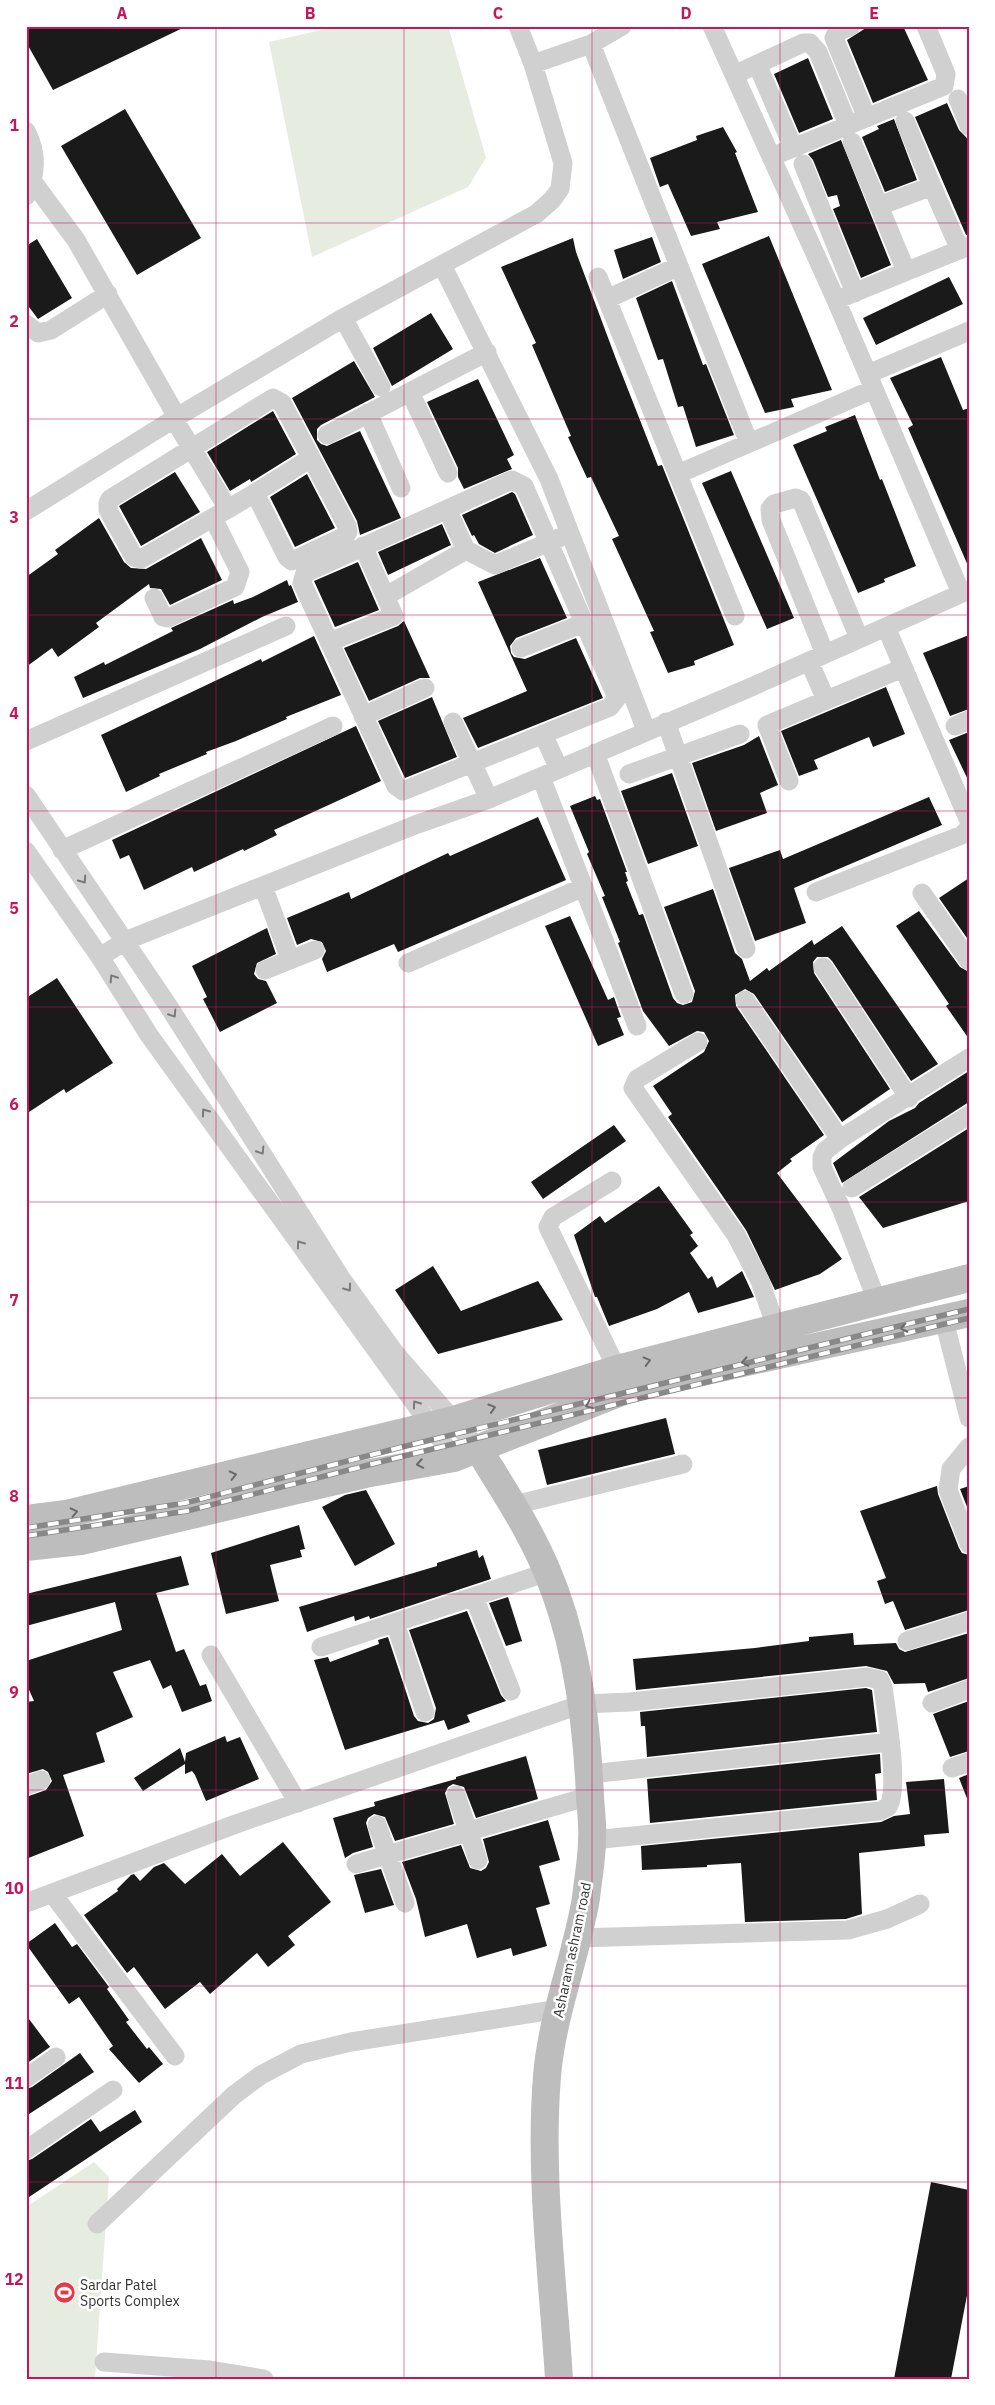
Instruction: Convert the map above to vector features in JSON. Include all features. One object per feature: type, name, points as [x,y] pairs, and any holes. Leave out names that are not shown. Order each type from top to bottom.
[{"type":"street","points":[[26,511],[175,418],[343,318],[536,214],[552,200],[560,189],[563,163],[533,64],[518,26]]},
{"type":"street","points":[[533,64],[591,44],[622,26]]},
{"type":"street","points":[[100,957],[125,941],[541,777],[965,592],[712,26]]},
{"type":"street","points":[[851,26],[837,32],[834,38],[866,118]]},
{"type":"street","points":[[770,157],[793,148],[850,134],[866,118],[944,86],[946,74],[926,26]]},
{"type":"street","points":[[734,74],[803,43],[810,44],[818,52],[906,271]]},
{"type":"street","points":[[591,44],[749,443]]},
{"type":"street","points":[[757,64],[793,148]]},
{"type":"street","points":[[958,99],[969,126]]},
{"type":"street","points":[[836,300],[964,248],[932,186],[905,121]]},
{"type":"street","points":[[26,131],[34,147],[29,186],[76,240],[108,294],[192,449],[221,513],[240,572],[234,587],[168,618],[164,616],[154,598]]},
{"type":"street","points":[[802,164],[855,293]]},
{"type":"street","points":[[879,206],[932,186]]},
{"type":"street","points":[[442,265],[549,479],[646,730]]},
{"type":"street","points":[[607,300],[679,266]]},
{"type":"street","points":[[598,276],[735,616]]},
{"type":"street","points":[[26,324],[38,333],[51,330],[108,294]]},
{"type":"street","points":[[343,318],[381,387]]},
{"type":"street","points":[[678,474],[749,443],[969,331]]},
{"type":"street","points":[[327,435],[486,352]]},
{"type":"street","points":[[410,392],[448,473]]},
{"type":"street","points":[[255,493],[289,560],[295,560],[345,536],[348,532],[347,526],[282,403],[276,398],[110,499],[107,506],[134,558],[138,560],[255,493],[311,458]]},
{"type":"street","points":[[368,413],[401,488]]},
{"type":"street","points":[[512,480],[516,480],[524,486],[616,698],[610,707],[407,790],[399,789],[363,716],[302,582],[302,578],[305,572],[446,509],[512,480]]},
{"type":"street","points":[[826,700],[817,657],[771,520],[770,509],[774,504],[796,498],[801,500],[860,638]]},
{"type":"street","points":[[446,509],[466,550],[495,565],[569,533]]},
{"type":"street","points":[[329,642],[394,616],[363,546]]},
{"type":"street","points":[[386,596],[466,550]]},
{"type":"street","points":[[521,648],[584,623]]},
{"type":"street","points":[[26,740],[286,626]]},
{"type":"street","points":[[886,626],[969,821]]},
{"type":"street","points":[[789,781],[767,725],[903,668]]},
{"type":"street","points":[[363,716],[425,688]]},
{"type":"street","points":[[453,722],[489,798]]},
{"type":"street","points":[[666,722],[746,949]]},
{"type":"street","points":[[62,850],[333,726]]},
{"type":"street","points":[[543,734],[559,769]]},
{"type":"street","points":[[629,774],[740,734]]},
{"type":"street","points":[[595,753],[684,994]]},
{"type":"street","points":[[541,777],[637,1026]]},
{"type":"street","points":[[26,796],[125,941],[341,1278],[442,1423],[467,1454]]},
{"type":"street","points":[[816,892],[962,835],[969,828]]},
{"type":"street","points":[[26,851],[100,957],[149,1035],[467,1454]]},
{"type":"street","points":[[263,886],[290,960]]},
{"type":"street","points":[[408,963],[584,888]]},
{"type":"street","points":[[922,893],[969,961]]},
{"type":"street","points":[[265,970],[315,950]]},
{"type":"street","points":[[823,968],[909,1098]]},
{"type":"street","points":[[746,1000],[840,1140]]},
{"type":"street","points":[[698,1042],[637,1079],[633,1088],[736,1235],[760,1281],[776,1327]]},
{"type":"street","points":[[877,1300],[842,1210],[822,1167],[822,1157],[825,1151],[840,1140],[909,1098],[969,1058]]},
{"type":"street","points":[[852,1188],[969,1114]]},
{"type":"street","points":[[612,1180],[553,1217],[548,1227],[617,1369]]},
{"type":"street","points":[[26,1519],[66,1514],[442,1423],[617,1369],[877,1300],[969,1278]]},
{"type":"street","points":[[26,1547],[81,1541],[365,1474],[467,1454],[634,1387],[956,1317],[969,1418]]},
{"type":"street","points":[[969,1446],[951,1469],[948,1490],[969,1544]]},
{"type":"street","name":"Asharam ashram road","points":[[467,1454],[497,1479],[514,1505],[548,1572],[566,1624],[582,1704],[590,1785],[592,1840],[585,1899],[550,2053],[545,2150],[559,2379]]},
{"type":"street","points":[[514,1505],[683,1464]]},
{"type":"street","points":[[320,1647],[548,1572]]},
{"type":"street","points":[[474,1597],[511,1691]]},
{"type":"street","points":[[906,1641],[969,1621]]},
{"type":"street","points":[[395,1623],[425,1712]]},
{"type":"street","points":[[211,1655],[298,1803]]},
{"type":"street","points":[[26,1903],[298,1803],[582,1704],[630,1702],[873,1677],[880,1680],[883,1687],[890,1742],[893,1795],[888,1807],[880,1811],[592,1840]]},
{"type":"street","points":[[932,1703],[969,1689]]},
{"type":"street","points":[[356,1864],[468,1832],[590,1785],[890,1742]]},
{"type":"street","points":[[456,1795],[478,1860]]},
{"type":"street","points":[[376,1825],[405,1903]]},
{"type":"street","points":[[52,1893],[176,2056]]},
{"type":"street","points":[[577,1938],[848,1930],[887,1919],[920,1904]]},
{"type":"street","points":[[97,2224],[234,2096],[260,2076],[301,2054],[351,2042],[559,2009]]},
{"type":"street","points":[[26,2078],[56,2057]]},
{"type":"street","points":[[26,2150],[113,2090]]},
{"type":"street","points":[[104,2362],[210,2370],[264,2379]]},
{"type":"shaded area","points":[[339,26],[448,26],[486,158],[468,187],[312,257],[269,42]]},
{"type":"shaded area","name":"Sardar Patel Sports Complex","points":[[94,2162],[109,2177],[95,2379],[26,2379],[26,2207]]},
{"type":"building","points":[[26,26],[187,26],[53,90],[26,42]]},
{"type":"building","points":[[869,26],[903,26],[928,80],[873,103],[847,40]]},
{"type":"building","points":[[808,58],[833,119],[799,133],[774,74]]},
{"type":"building","points":[[947,103],[959,130],[969,142],[969,235],[966,235],[915,117]]},
{"type":"building","points":[[125,109],[201,238],[137,275],[61,146]]},
{"type":"building","points":[[894,119],[917,180],[885,192],[862,137],[879,129],[877,126]]},
{"type":"building","points":[[723,127],[737,152],[735,153],[758,212],[717,222],[720,229],[691,236],[668,184],[660,187],[650,158],[697,140],[696,136]]},
{"type":"building","points":[[841,140],[891,265],[861,278],[833,209],[840,206],[837,195],[828,197],[813,160],[808,154]]},
{"type":"building","points":[[769,236],[832,390],[791,399],[794,407],[765,413],[702,264]]},
{"type":"building","points":[[652,237],[661,262],[623,279],[614,250]]},
{"type":"building","points":[[573,238],[576,252],[658,466],[662,465],[734,645],[694,661],[695,665],[668,673],[650,632],[654,631],[612,539],[619,536],[591,477],[587,478],[568,437],[571,436],[532,345],[536,343],[501,267]]},
{"type":"building","points":[[37,239],[72,298],[38,319],[26,303],[26,246]]},
{"type":"building","points":[[949,277],[963,304],[876,345],[863,318]]},
{"type":"building","points":[[672,281],[703,365],[706,364],[734,435],[696,447],[683,406],[678,407],[663,359],[658,360],[636,298]]},
{"type":"building","points":[[431,313],[453,349],[392,386],[373,348]]},
{"type":"building","points":[[941,357],[963,410],[969,408],[969,568],[908,428],[913,425],[890,378]]},
{"type":"building","points":[[354,361],[375,397],[321,425],[317,429],[317,440],[327,446],[360,431],[401,518],[360,535],[357,521],[292,398]]},
{"type":"building","points":[[478,379],[514,455],[507,459],[512,469],[464,489],[458,477],[458,468],[427,402]]},
{"type":"building","points":[[273,411],[296,454],[251,482],[250,479],[230,491],[207,452]]},
{"type":"building","points":[[855,415],[916,566],[884,579],[885,582],[858,593],[793,445],[827,431],[825,427]]},
{"type":"building","points":[[731,471],[794,618],[767,629],[702,483]]},
{"type":"building","points":[[175,472],[200,512],[141,546],[119,506]]},
{"type":"building","points":[[307,474],[335,528],[295,547],[270,497]]},
{"type":"building","points":[[512,492],[515,494],[533,535],[495,553],[479,544],[474,535],[472,536],[462,515]]},
{"type":"building","points":[[99,518],[124,562],[131,568],[146,569],[201,538],[222,580],[170,605],[161,589],[150,588],[149,584],[96,623],[99,627],[58,657],[52,648],[26,667],[26,577],[58,554],[55,550]]},
{"type":"building","points":[[442,524],[451,545],[388,575],[378,552]]},
{"type":"building","points":[[540,558],[567,618],[516,638],[510,646],[511,653],[514,657],[525,659],[576,638],[603,698],[478,748],[463,718],[527,691],[478,582]]},
{"type":"building","points":[[358,562],[379,610],[335,627],[314,581]]},
{"type":"building","points":[[287,580],[298,602],[262,617],[200,649],[83,698],[74,677],[104,662],[105,665],[173,631],[171,628],[233,600],[234,604],[253,597]]},
{"type":"building","points":[[404,621],[430,678],[420,678],[369,701],[344,648],[398,626]]},
{"type":"building","points":[[969,635],[969,709],[950,716],[923,653]]},
{"type":"building","points":[[314,636],[341,695],[286,717],[287,719],[236,741],[206,752],[207,754],[159,774],[160,776],[126,792],[101,735],[261,659],[262,662]]},
{"type":"building","points":[[886,687],[905,734],[873,747],[869,737],[814,760],[818,769],[799,776],[781,731]]},
{"type":"building","points":[[432,697],[457,757],[405,778],[378,721]]},
{"type":"building","points":[[356,726],[381,781],[274,830],[277,835],[244,851],[243,849],[194,872],[192,867],[144,890],[129,855],[120,859],[112,840]]},
{"type":"building","points":[[969,732],[969,782],[949,740]]},
{"type":"building","points":[[759,736],[778,785],[760,793],[767,813],[716,831],[692,763],[744,745]]},
{"type":"building","points":[[672,773],[698,846],[648,864],[621,791]]},
{"type":"building","points":[[595,796],[597,800],[600,799],[627,872],[625,872],[628,881],[626,882],[639,915],[643,914],[673,998],[677,1003],[683,1005],[692,1002],[695,991],[664,907],[713,889],[735,953],[742,959],[750,981],[767,968],[769,971],[812,940],[814,945],[842,926],[938,1064],[911,1081],[832,961],[828,957],[817,957],[813,962],[814,973],[890,1089],[842,1122],[754,994],[745,989],[735,995],[736,1006],[824,1135],[790,1159],[792,1161],[777,1173],[842,1259],[820,1274],[775,1290],[746,1230],[668,1117],[672,1114],[653,1086],[704,1052],[709,1041],[704,1032],[697,1031],[669,1046],[643,1011],[618,943],[620,942],[602,897],[605,896],[587,854],[589,852],[570,806]]},
{"type":"building","points":[[929,797],[942,825],[794,888],[806,923],[755,941],[729,868],[780,850],[783,859]]},
{"type":"building","points":[[538,817],[566,880],[398,952],[394,944],[327,972],[322,959],[326,951],[322,942],[311,939],[297,945],[287,918],[349,892],[351,899],[448,853],[450,856]]},
{"type":"building","points":[[969,878],[969,941],[939,898]]},
{"type":"building","points":[[919,911],[960,967],[969,972],[969,1039],[946,1006],[949,1004],[896,926]]},
{"type":"building","points":[[570,916],[608,1000],[614,997],[621,1017],[617,1018],[624,1035],[598,1046],[545,926]]},
{"type":"building","points":[[267,928],[276,954],[257,963],[254,974],[258,979],[266,981],[277,1003],[220,1032],[203,999],[207,997],[192,966]]},
{"type":"building","points":[[57,978],[113,1063],[66,1093],[64,1089],[26,1114],[26,998]]},
{"type":"building","points":[[969,1071],[969,1102],[842,1183],[833,1163],[889,1121],[915,1108],[919,1103]]},
{"type":"building","points":[[614,1125],[626,1141],[543,1199],[531,1182]]},
{"type":"building","points":[[969,1128],[969,1201],[883,1228],[859,1197]]},
{"type":"building","points":[[659,1186],[693,1233],[690,1235],[698,1246],[690,1253],[708,1279],[712,1276],[717,1288],[742,1271],[754,1297],[698,1313],[689,1292],[657,1309],[609,1326],[597,1297],[595,1297],[574,1235],[600,1216],[605,1223]]},
{"type":"building","points":[[433,1266],[461,1311],[538,1281],[563,1320],[438,1354],[395,1290]]},
{"type":"building","points":[[666,1418],[675,1454],[547,1485],[538,1450]]},
{"type":"building","points":[[937,1486],[938,1494],[959,1548],[962,1553],[969,1555],[969,1610],[905,1630],[893,1601],[885,1604],[877,1581],[886,1578],[860,1511]]},
{"type":"building","points":[[969,1486],[969,1512],[960,1489]]},
{"type":"building","points":[[366,1490],[395,1544],[355,1566],[322,1507],[345,1495]]},
{"type":"building","points":[[299,1525],[305,1549],[300,1550],[302,1557],[270,1565],[279,1601],[226,1614],[211,1553]]},
{"type":"building","points":[[477,1550],[479,1558],[483,1555],[491,1579],[370,1619],[369,1616],[355,1621],[354,1616],[307,1632],[299,1607],[437,1566],[437,1563]]},
{"type":"building","points":[[181,1556],[189,1585],[156,1593],[176,1652],[184,1649],[200,1686],[206,1684],[212,1701],[182,1712],[171,1685],[163,1689],[150,1660],[113,1672],[133,1717],[96,1733],[105,1762],[63,1775],[84,1836],[26,1859],[26,1797],[46,1790],[52,1781],[48,1772],[43,1769],[26,1774],[26,1702],[34,1701],[26,1683],[26,1661],[122,1630],[115,1602],[26,1626],[26,1594]]},
{"type":"building","points":[[508,1597],[522,1641],[506,1646],[489,1603]]},
{"type":"building","points":[[467,1611],[501,1695],[506,1701],[467,1715],[470,1722],[448,1730],[444,1720],[345,1750],[314,1660],[328,1657],[330,1662],[379,1644],[378,1640],[388,1637],[414,1716],[418,1721],[428,1723],[434,1719],[436,1708],[409,1630]]},
{"type":"building","points":[[853,1633],[854,1645],[896,1643],[899,1649],[905,1652],[969,1633],[969,1678],[928,1692],[925,1683],[894,1684],[887,1671],[866,1666],[636,1690],[633,1659],[755,1648],[809,1641],[809,1637]]},
{"type":"building","points":[[866,1688],[872,1690],[877,1732],[647,1757],[645,1726],[641,1726],[640,1712]]},
{"type":"building","points":[[969,1701],[969,1751],[950,1757],[933,1714]]},
{"type":"building","points":[[225,1736],[227,1742],[240,1737],[259,1779],[206,1801],[192,1771],[185,1774],[185,1764],[143,1791],[134,1778],[180,1748],[185,1762],[186,1753]]},
{"type":"building","points":[[880,1754],[881,1773],[875,1774],[877,1800],[650,1823],[647,1779]]},
{"type":"building","points":[[526,1756],[538,1799],[476,1818],[464,1787],[453,1784],[448,1787],[445,1793],[454,1824],[395,1841],[385,1817],[374,1814],[368,1818],[366,1823],[373,1847],[353,1853],[345,1858],[333,1818],[375,1806],[374,1802],[456,1779],[456,1777]]},
{"type":"building","points":[[969,1774],[969,1801],[968,1801],[959,1778]]},
{"type":"building","points":[[944,1779],[949,1833],[924,1835],[925,1846],[859,1853],[862,1914],[846,1919],[745,1922],[741,1863],[707,1865],[707,1867],[642,1870],[641,1846],[881,1822],[894,1816],[910,1814],[906,1782]]},
{"type":"building","points":[[548,1820],[560,1860],[539,1866],[550,1904],[536,1908],[547,1946],[513,1956],[511,1948],[477,1958],[467,1924],[425,1937],[416,1899],[402,1862],[461,1845],[470,1868],[481,1871],[486,1868],[489,1862],[483,1839]]},
{"type":"building","points":[[283,1842],[331,1902],[288,1936],[295,1945],[268,1967],[257,1953],[210,1994],[200,1982],[165,2009],[134,1967],[127,1973],[84,1915],[118,1891],[117,1889],[131,1875],[134,1874],[140,1881],[154,1867],[164,1863],[185,1884],[222,1854],[240,1876]]},
{"type":"building","points":[[381,1869],[394,1905],[365,1913],[354,1875]]},
{"type":"building","points":[[55,1923],[72,1947],[77,1944],[109,1987],[107,1989],[129,2020],[126,2022],[147,2049],[149,2047],[163,2064],[139,2083],[109,2049],[113,2046],[79,1997],[69,2004],[26,1944]]},
{"type":"building","points":[[26,2015],[50,2047],[26,2064]]},
{"type":"building","points":[[80,2053],[94,2072],[26,2116],[26,2089],[32,2087]]},
{"type":"building","points":[[135,2110],[142,2122],[26,2199],[26,2161],[32,2159],[91,2119],[100,2132]]},
{"type":"building","points":[[931,2182],[969,2190],[969,2285],[951,2379],[894,2379]]},
{"type":"railway","points":[[26,1528],[185,1503],[402,1447],[969,1309]]},
{"type":"railway","points":[[26,1536],[187,1511],[969,1318]]},
{"type":"place","name":"Sardar Patel Sports Complex","points":[[64,2293]]}]
